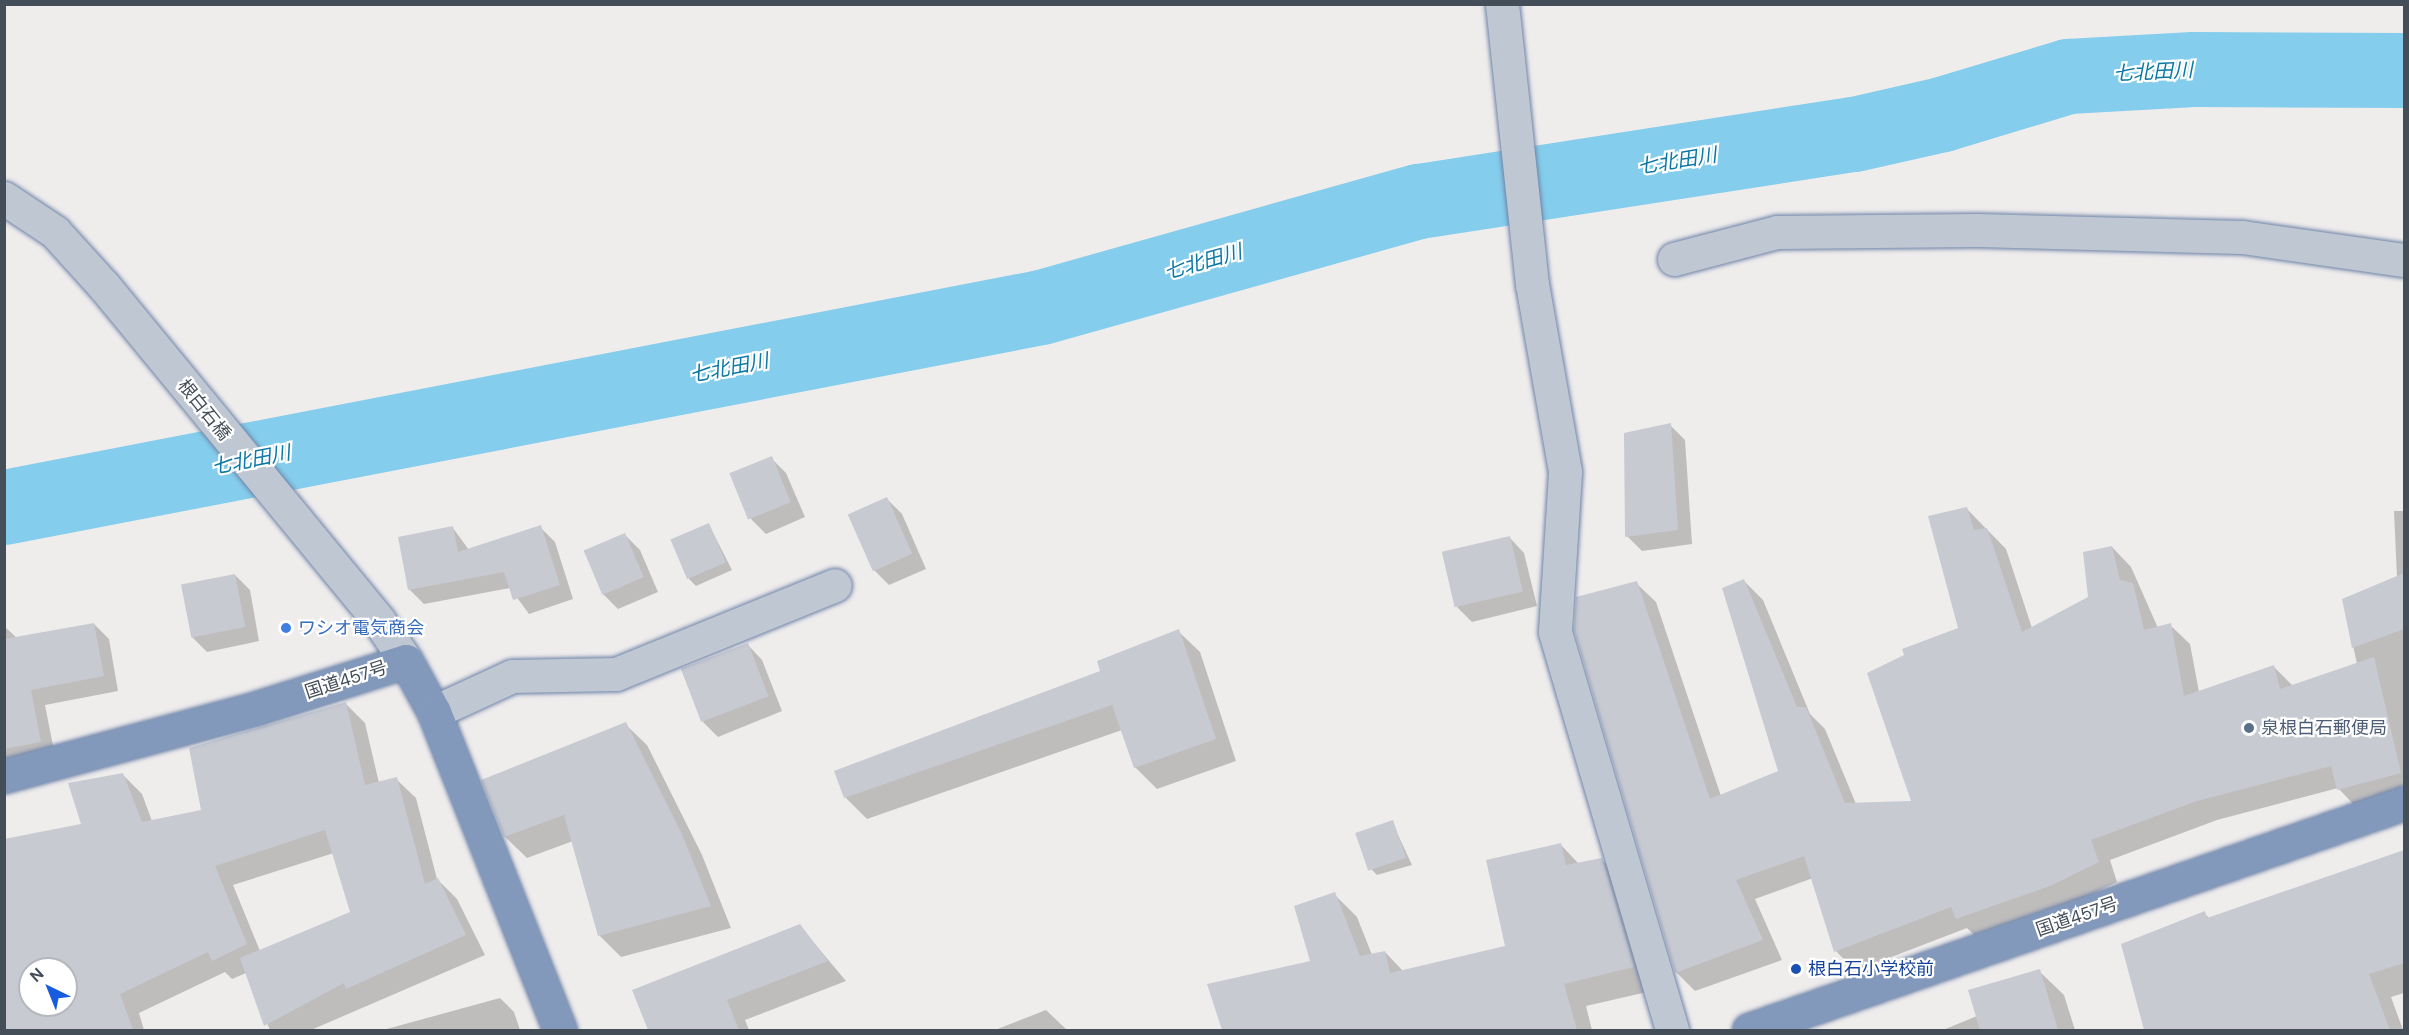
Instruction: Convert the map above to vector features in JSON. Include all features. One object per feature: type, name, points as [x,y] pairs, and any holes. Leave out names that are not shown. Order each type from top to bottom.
[{"type":"highway","name":"国道457号","points":[[4,776],[257,708],[406,661],[434,712],[560,1030]]},
{"type":"highway","name":"国道457号","points":[[1749,1030],[2404,802]]},
{"type":"street","points":[[1502,4],[1532,284],[1565,472],[1555,632],[1672,1030]]},
{"type":"street","name":"根白石橋","points":[[4,198],[55,232],[104,286],[406,661]]},
{"type":"street","points":[[1674,259],[1777,232],[1977,230],[2242,237],[2404,260]]},
{"type":"street","points":[[434,712],[512,676],[616,674],[835,585]]},
{"type":"building","points":[[1671,423],[1678,530],[1625,537],[1624,433]]},
{"type":"building","points":[[772,456],[791,502],[748,520],[729,473]]},
{"type":"building","points":[[887,497],[912,554],[873,571],[848,514]]},
{"type":"building","points":[[1967,507],[1974,530],[1987,528],[2022,632],[2088,597],[2083,552],[2112,546],[2120,580],[2133,583],[2144,630],[2171,623],[2184,696],[2274,665],[2280,689],[2374,657],[2401,773],[2337,790],[2331,766],[2197,801],[2091,840],[2099,862],[2050,886],[1956,919],[1951,907],[1834,952],[1804,856],[1736,880],[1763,940],[1675,973],[1574,630],[1576,597],[1637,581],[1710,799],[1778,771],[1722,588],[1744,579],[1797,707],[1806,707],[1845,803],[1911,801],[1867,673],[1904,655],[1902,649],[1958,628],[1928,516]]},
{"type":"building","points":[[709,523],[726,563],[687,579],[670,539]]},
{"type":"building","points":[[541,525],[560,585],[513,600],[504,572],[408,590],[398,537],[453,526],[458,552]]},
{"type":"building","points":[[625,533],[644,577],[602,595],[584,551]]},
{"type":"building","points":[[1510,536],[1523,592],[1455,607],[1442,552]]},
{"type":"building","points":[[2404,573],[2404,629],[2352,648],[2342,599]]},
{"type":"building","points":[[235,574],[245,627],[191,638],[181,584]]},
{"type":"building","points":[[94,623],[104,676],[31,690],[41,742],[4,749],[4,639]]},
{"type":"building","points":[[1179,629],[1216,739],[1134,768],[1112,705],[844,798],[834,771],[1100,671],[1097,661]]},
{"type":"building","points":[[748,643],[768,696],[701,722],[681,669]]},
{"type":"building","points":[[346,702],[365,785],[397,777],[425,884],[438,878],[466,935],[346,989],[344,983],[264,1026],[240,958],[350,912],[325,830],[215,866],[247,944],[212,961],[208,952],[120,994],[133,1030],[4,1030],[4,839],[81,824],[68,783],[123,773],[142,822],[201,810],[189,748]]},
{"type":"building","points":[[626,722],[681,832],[711,906],[598,936],[564,815],[504,837],[481,780]]},
{"type":"building","points":[[1393,820],[1406,858],[1368,871],[1355,833]]},
{"type":"building","points":[[1561,843],[1566,865],[1602,858],[1634,967],[1564,984],[1577,1030],[1222,1030],[1207,984],[1310,961],[1294,906],[1335,892],[1360,956],[1385,951],[1390,973],[1505,946],[1486,860]]},
{"type":"building","points":[[2404,850],[2404,963],[2369,974],[2390,1030],[2144,1030],[2121,944],[2205,911],[2207,918]]},
{"type":"building","points":[[800,924],[828,961],[727,1000],[739,1030],[648,1030],[632,990]]},
{"type":"building","points":[[2040,969],[2058,1030],[1980,1030],[1968,990]]},
{"type":"waterway","name":"七北田川","points":[[4,507],[1041,307],[1419,201],[1854,134],[1942,114],[2068,76],[2193,69],[2404,70]]},
{"type":"place","name":"ワシオ電気商会","points":[[286,628]]},
{"type":"place","name":"泉根白石郵便局","points":[[2249,728]]},
{"type":"place","name":"根白石小学校前","points":[[1796,969]]}]
